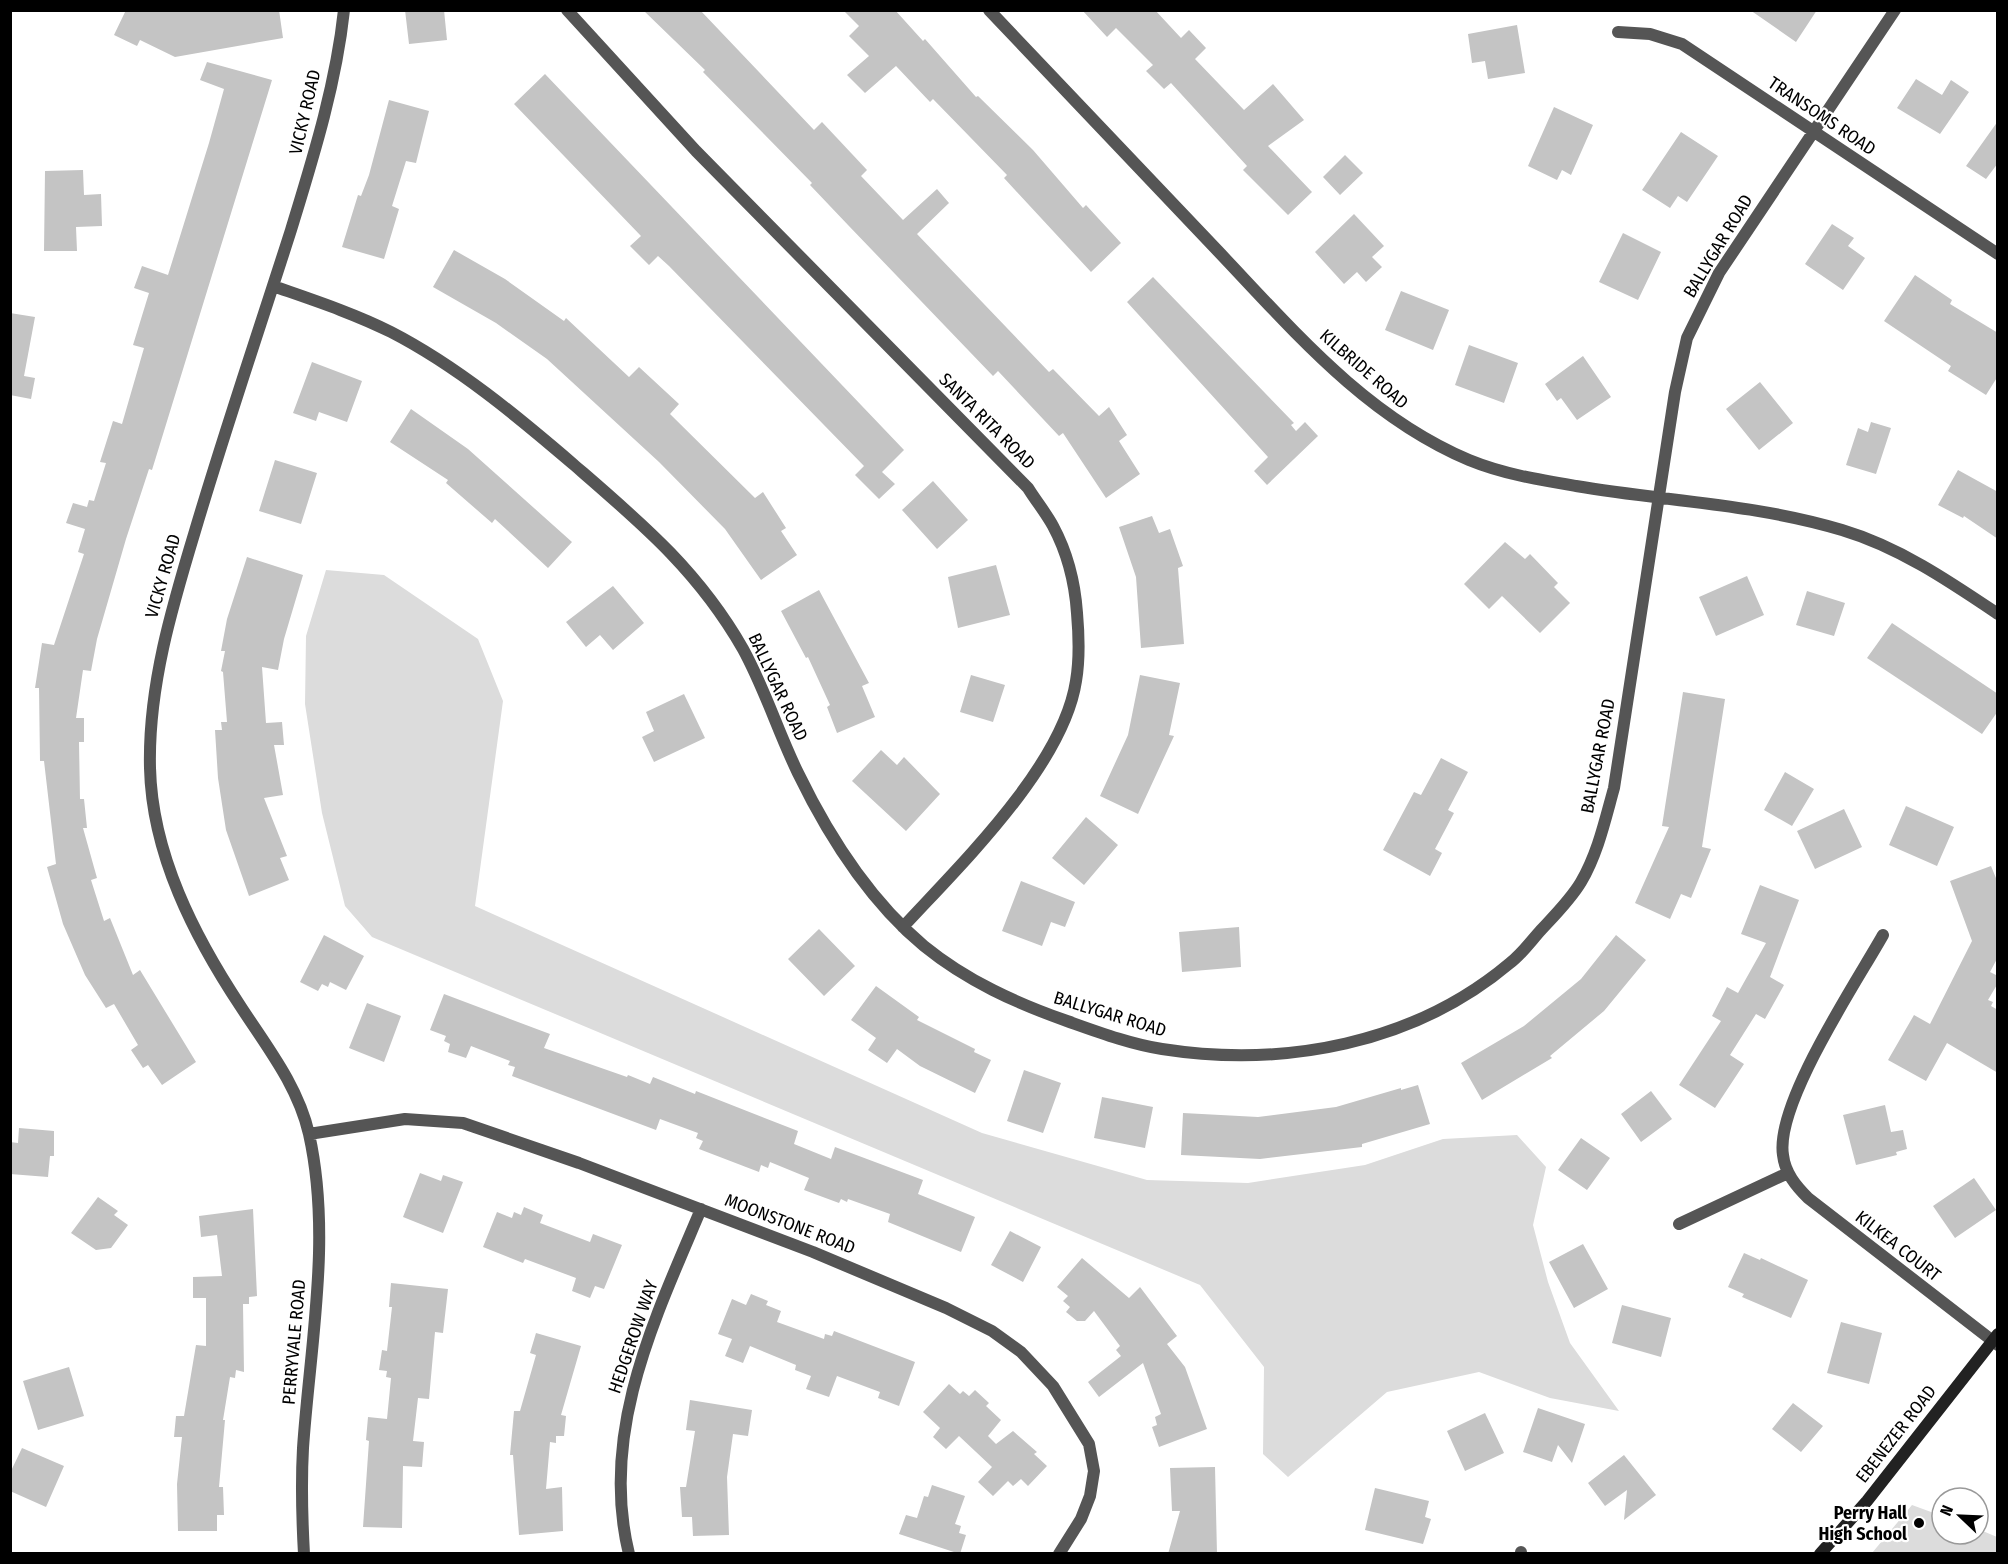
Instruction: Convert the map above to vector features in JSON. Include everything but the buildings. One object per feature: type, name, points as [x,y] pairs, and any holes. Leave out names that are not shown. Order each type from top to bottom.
[{"type":"street","name":"VICKY ROAD","points":[[309,1134],[294,1090],[270,1049],[238,1003],[185,909],[155,816],[150,768],[152,712],[165,636],[212,473],[319,140],[344,10]]},
{"type":"street","name":"SANTA RITA ROAD","points":[[567,10],[696,150],[1028,488],[1054,527],[1068,563],[1076,597],[1080,642],[1076,683],[1063,724],[1043,760],[1007,809],[903,927]]},
{"type":"street","name":"KILBRIDE ROAD","points":[[989,10],[1323,360],[1391,418],[1429,441],[1472,461],[1524,477],[1659,499],[1728,507],[1797,519],[1842,530],[1884,546],[1920,564],[1998,614]]},
{"type":"street","name":"BALLYGAR ROAD","points":[[273,286],[337,308],[392,333],[448,366],[538,434],[682,562],[714,603],[743,649],[773,709],[796,769],[822,818],[869,890],[903,927],[929,950],[990,990],[1098,1032],[1158,1049],[1214,1055],[1325,1050],[1374,1037],[1428,1017],[1511,963],[1581,883],[1599,843],[1614,788],[1675,392],[1687,338],[1719,273],[1896,10]]},
{"type":"street","name":"TRANSOMS ROAD","points":[[1618,32],[1650,34],[1682,44],[1998,254]]},
{"type":"street","name":"KILKEA COURT","points":[[1883,935],[1794,1095],[1782,1139],[1783,1156],[1788,1173],[1808,1198],[1996,1340]]},
{"type":"street","name":"MOONSTONE ROAD","points":[[309,1134],[405,1119],[463,1123],[701,1209],[946,1308],[992,1331],[1021,1352],[1053,1386],[1089,1444],[1094,1471],[1090,1496],[1081,1519],[1059,1554]]},
{"type":"street","name":"PERRYVALE ROAD","points":[[304,1554],[303,1450],[319,1252],[309,1134]]},
{"type":"street","points":[[1678,1224],[1788,1173]]},
{"type":"street","name":"HEDGEROW WAY","points":[[630,1554],[624,1531],[621,1497],[621,1459],[629,1403],[636,1372],[656,1316],[701,1209]]},
{"type":"street","name":"EBENEZER ROAD","points":[[1820,1554],[1867,1501],[1996,1340]]},
{"type":"shaded area","points":[[326,570],[384,575],[478,639],[503,701],[475,906],[982,1133],[1147,1180],[1248,1183],[1365,1165],[1443,1139],[1517,1135],[1546,1167],[1533,1225],[1548,1282],[1570,1343],[1619,1411],[1550,1398],[1479,1372],[1387,1392],[1288,1477],[1263,1454],[1264,1367],[1200,1285],[372,937],[345,906],[322,813],[305,704],[306,636]]},
{"type":"shaded area","name":"Perry Hall High School","points":[[1912,1505],[1930,1512],[1930,1546],[1990,1546],[1990,1534],[1997,1537],[1997,1553],[1872,1553]]},
{"type":"place","name":"Perry Hall High School","points":[[1919,1523]]}]
